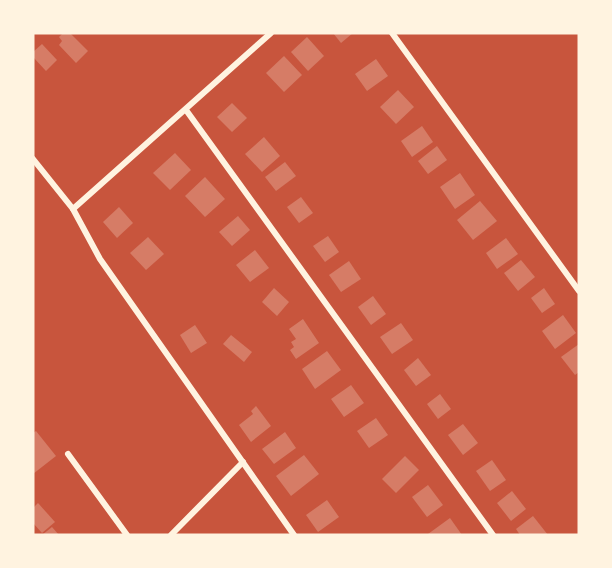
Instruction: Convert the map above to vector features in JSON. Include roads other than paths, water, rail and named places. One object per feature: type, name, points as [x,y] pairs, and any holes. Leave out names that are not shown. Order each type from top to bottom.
[{"type":"street","points":[[73,209],[271,33]]},
{"type":"street","points":[[392,33],[579,291]]},
{"type":"street","points":[[186,110],[493,535]]},
{"type":"street","points":[[33,159],[73,209],[100,259],[294,535]]},
{"type":"street","points":[[69,454],[127,535]]},
{"type":"street","points":[[171,535],[243,462]]}]
